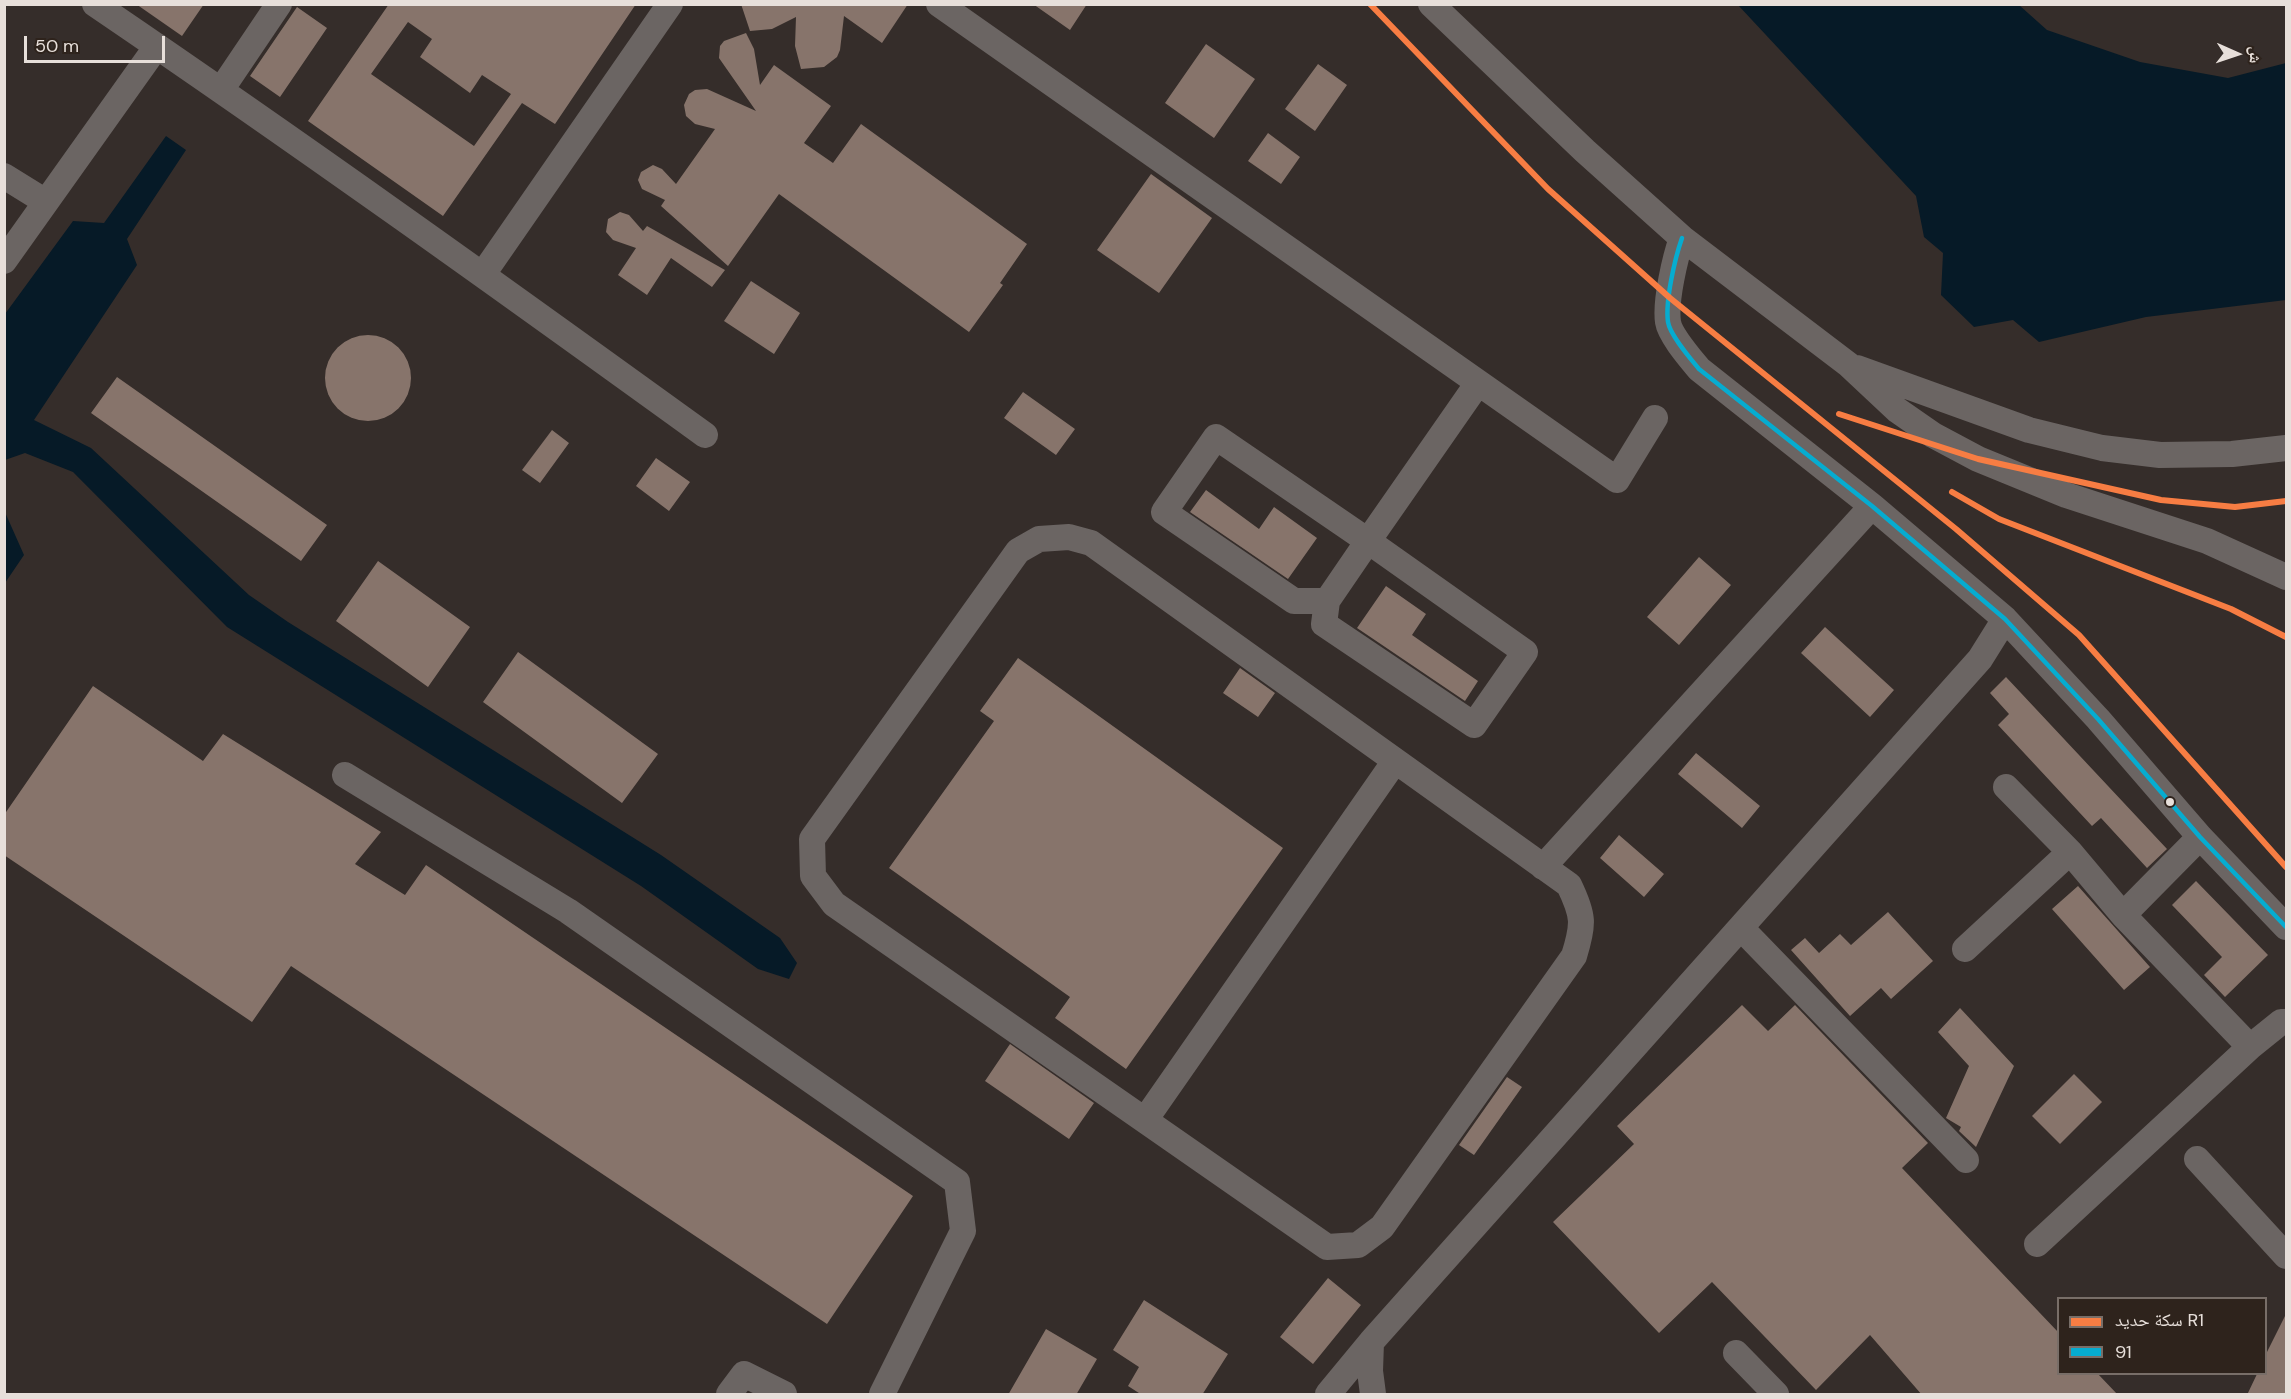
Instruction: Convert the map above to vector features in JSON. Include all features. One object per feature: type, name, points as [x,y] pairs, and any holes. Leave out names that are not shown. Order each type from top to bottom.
[{"type":"street","points":[[95,4],[483,274],[705,435]]},
{"type":"street","points":[[220,90],[279,4]]},
{"type":"street","points":[[483,274],[670,4]]},
{"type":"street","points":[[939,4],[1617,480],[1655,418]]},
{"type":"street","points":[[1431,4],[1585,152],[1682,238],[1849,365],[1897,410],[1933,435],[1978,459],[2066,495],[2207,541],[2262,564],[2286,577]]},
{"type":"street","points":[[4,261],[157,46]]},
{"type":"street","points":[[4,176],[46,202]]},
{"type":"street","points":[[1682,238],[1674,262],[1668,323],[1699,369],[1872,506],[2005,620],[2098,719],[2200,837],[2286,927]]},
{"type":"street","points":[[1849,365],[2029,430],[2102,447],[2160,455],[2232,454],[2286,448]]},
{"type":"street","points":[[1327,601],[1294,601],[1164,512],[1216,437],[1368,541],[1525,652],[1474,725],[1324,624],[1327,601],[1368,541],[1478,383]]},
{"type":"street","points":[[1543,867],[1872,506]]},
{"type":"street","points":[[1069,537],[1091,543],[1395,761],[1569,885],[1580,908],[1581,933],[1574,956],[1382,1227],[1358,1245],[1327,1246],[834,904],[813,876],[812,838],[1018,551],[1039,539],[1069,537]]},
{"type":"street","points":[[1338,1390],[1371,1342],[1980,659],[2005,620]]},
{"type":"street","points":[[1145,1120],[1395,761]]},
{"type":"street","points":[[345,775],[568,911],[957,1182],[963,1231],[882,1395]]},
{"type":"street","points":[[2006,787],[2070,852],[2122,915],[2250,1047]]},
{"type":"street","points":[[2122,915],[2200,837]]},
{"type":"street","points":[[1965,949],[2070,852]]},
{"type":"street","points":[[1742,928],[1966,1160]]},
{"type":"street","points":[[2037,1244],[2250,1047],[2281,1022],[2286,1022]]},
{"type":"street","points":[[2197,1159],[2286,1256]]},
{"type":"street","points":[[1371,1342],[1370,1371],[1373,1395]]},
{"type":"street","points":[[1736,1353],[1776,1395]]},
{"type":"street","points":[[729,1395],[744,1374],[784,1395]]},
{"type":"water","points":[[1738,5],[2019,5],[2047,30],[2140,62],[2228,78],[2286,63],[2286,300],[2146,317],[2039,342],[2013,320],[1974,327],[1941,295],[1943,253],[1924,237],[1916,196]]},
{"type":"water","points":[[166,136],[186,150],[127,239],[137,265],[34,420],[91,448],[249,595],[288,622],[661,855],[780,938],[797,963],[789,979],[758,969],[641,886],[227,627],[73,472],[25,453],[5,460],[5,314],[73,221],[104,223]]},
{"type":"water","points":[[4,510],[24,555],[5,583],[4,583]]},
{"type":"building","points":[[136,4],[204,4],[182,36]]},
{"type":"building","points":[[389,4],[636,4],[555,124],[522,103],[443,216],[308,121]],"holes":[[[408,22],[432,39],[420,57],[470,93],[482,75],[511,94],[474,146],[371,74]]]},
{"type":"building","points":[[741,4],[908,4],[882,43],[844,16],[837,57],[824,67],[801,69],[795,46],[796,17],[772,29],[750,31]]},
{"type":"building","points":[[1033,4],[1087,4],[1070,30]]},
{"type":"building","points":[[297,7],[327,28],[280,97],[250,76]]},
{"type":"building","points":[[746,33],[754,49],[760,85],[774,65],[831,106],[804,143],[833,163],[861,124],[1027,244],[1000,283],[1003,285],[969,332],[779,194],[728,266],[661,206],[665,200],[642,189],[638,180],[641,172],[653,165],[662,169],[676,184],[715,129],[695,124],[686,116],[684,105],[689,94],[695,90],[707,89],[756,111],[719,58],[720,46],[724,41]]},
{"type":"building","points":[[1206,44],[1255,79],[1214,138],[1165,103]]},
{"type":"building","points":[[1318,64],[1347,85],[1315,131],[1285,109]]},
{"type":"building","points":[[1268,133],[1300,157],[1281,184],[1248,161]]},
{"type":"building","points":[[1151,174],[1212,218],[1159,293],[1097,250]]},
{"type":"building","points":[[620,212],[629,215],[643,231],[647,226],[725,270],[712,287],[671,258],[647,295],[618,275],[636,248],[613,240],[606,232],[608,219]]},
{"type":"building","points":[[751,281],[800,313],[774,354],[724,321]]},
{"type":"building","points":[[368,335],[385,338],[399,347],[408,361],[411,378],[408,395],[399,409],[385,418],[368,421],[351,418],[337,409],[328,395],[325,378],[328,361],[337,347],[351,338]]},
{"type":"building","points":[[117,377],[327,525],[301,561],[91,413]]},
{"type":"building","points":[[1023,392],[1075,429],[1056,455],[1004,418]]},
{"type":"building","points":[[552,430],[569,443],[540,483],[522,470]]},
{"type":"building","points":[[656,458],[690,482],[669,511],[636,486]]},
{"type":"building","points":[[1206,490],[1259,529],[1274,507],[1317,538],[1288,579],[1190,512]]},
{"type":"building","points":[[1699,557],[1731,585],[1679,645],[1647,617]]},
{"type":"building","points":[[378,561],[470,627],[428,687],[336,621]]},
{"type":"building","points":[[1386,586],[1426,614],[1412,635],[1478,681],[1465,701],[1357,628]]},
{"type":"building","points":[[1825,627],[1894,690],[1870,717],[1801,653]]},
{"type":"building","points":[[518,652],[658,754],[622,803],[483,702]]},
{"type":"building","points":[[1018,658],[1283,848],[1126,1069],[1055,1018],[1070,997],[889,868],[994,721],[980,711]]},
{"type":"building","points":[[1240,668],[1275,693],[1258,717],[1223,693]]},
{"type":"building","points":[[2006,677],[2167,849],[2147,868],[2101,818],[2092,826],[1998,725],[2009,714],[1990,693]]},
{"type":"building","points":[[93,686],[203,761],[223,734],[381,832],[355,864],[405,895],[426,865],[913,1196],[827,1324],[291,966],[252,1022],[4,855],[4,815]]},
{"type":"building","points":[[1696,753],[1760,806],[1742,828],[1678,774]]},
{"type":"building","points":[[1619,835],[1664,874],[1644,897],[1600,858]]},
{"type":"building","points":[[2196,881],[2268,955],[2225,997],[2204,975],[2222,957],[2172,905]]},
{"type":"building","points":[[2078,886],[2150,967],[2124,990],[2052,909]]},
{"type":"building","points":[[1888,912],[1933,961],[1891,999],[1881,988],[1850,1016],[1791,950],[1805,938],[1819,953],[1840,934],[1851,945]]},
{"type":"building","points":[[1742,1005],[1768,1031],[1795,1005],[1928,1143],[1902,1168],[2057,1331],[2057,1375],[2099,1375],[2118,1395],[1922,1395],[1870,1335],[1816,1390],[1712,1282],[1659,1333],[1553,1222],[1634,1144],[1617,1126]]},
{"type":"building","points":[[1960,1008],[2014,1066],[1976,1147],[1959,1131],[1961,1127],[1946,1118],[1969,1066],[1938,1032]]},
{"type":"building","points":[[1010,1044],[1094,1103],[1069,1139],[985,1081]]},
{"type":"building","points":[[2074,1074],[2102,1102],[2060,1144],[2032,1116]]},
{"type":"building","points":[[1507,1077],[1522,1087],[1474,1155],[1459,1145]]},
{"type":"building","points":[[1328,1278],[1361,1305],[1313,1364],[1280,1337]]},
{"type":"building","points":[[1144,1300],[1228,1354],[1202,1395],[1142,1395],[1128,1386],[1139,1367],[1113,1350]]},
{"type":"building","points":[[2286,1314],[2286,1395],[2247,1395],[2257,1375],[2267,1375],[2267,1352]]},
{"type":"building","points":[[1046,1329],[1097,1359],[1076,1395],[1008,1395]]},
{"type":"rail line","name":"R1","points":[[1370,4],[1548,189],[1670,298],[1956,529],[2079,635],[2286,867]]},
{"type":"rail line","name":"R1","points":[[1839,414],[1978,459],[2161,500],[2235,507],[2286,501]]},
{"type":"rail line","name":"R1","points":[[1952,492],[1999,519],[2231,609],[2286,637]]},
{"type":"transit line","name":"91","points":[[1682,238],[1669,291],[1668,322],[1676,340],[1699,369],[1872,506],[2005,619],[2098,719],[2200,837],[2286,927]]}]
